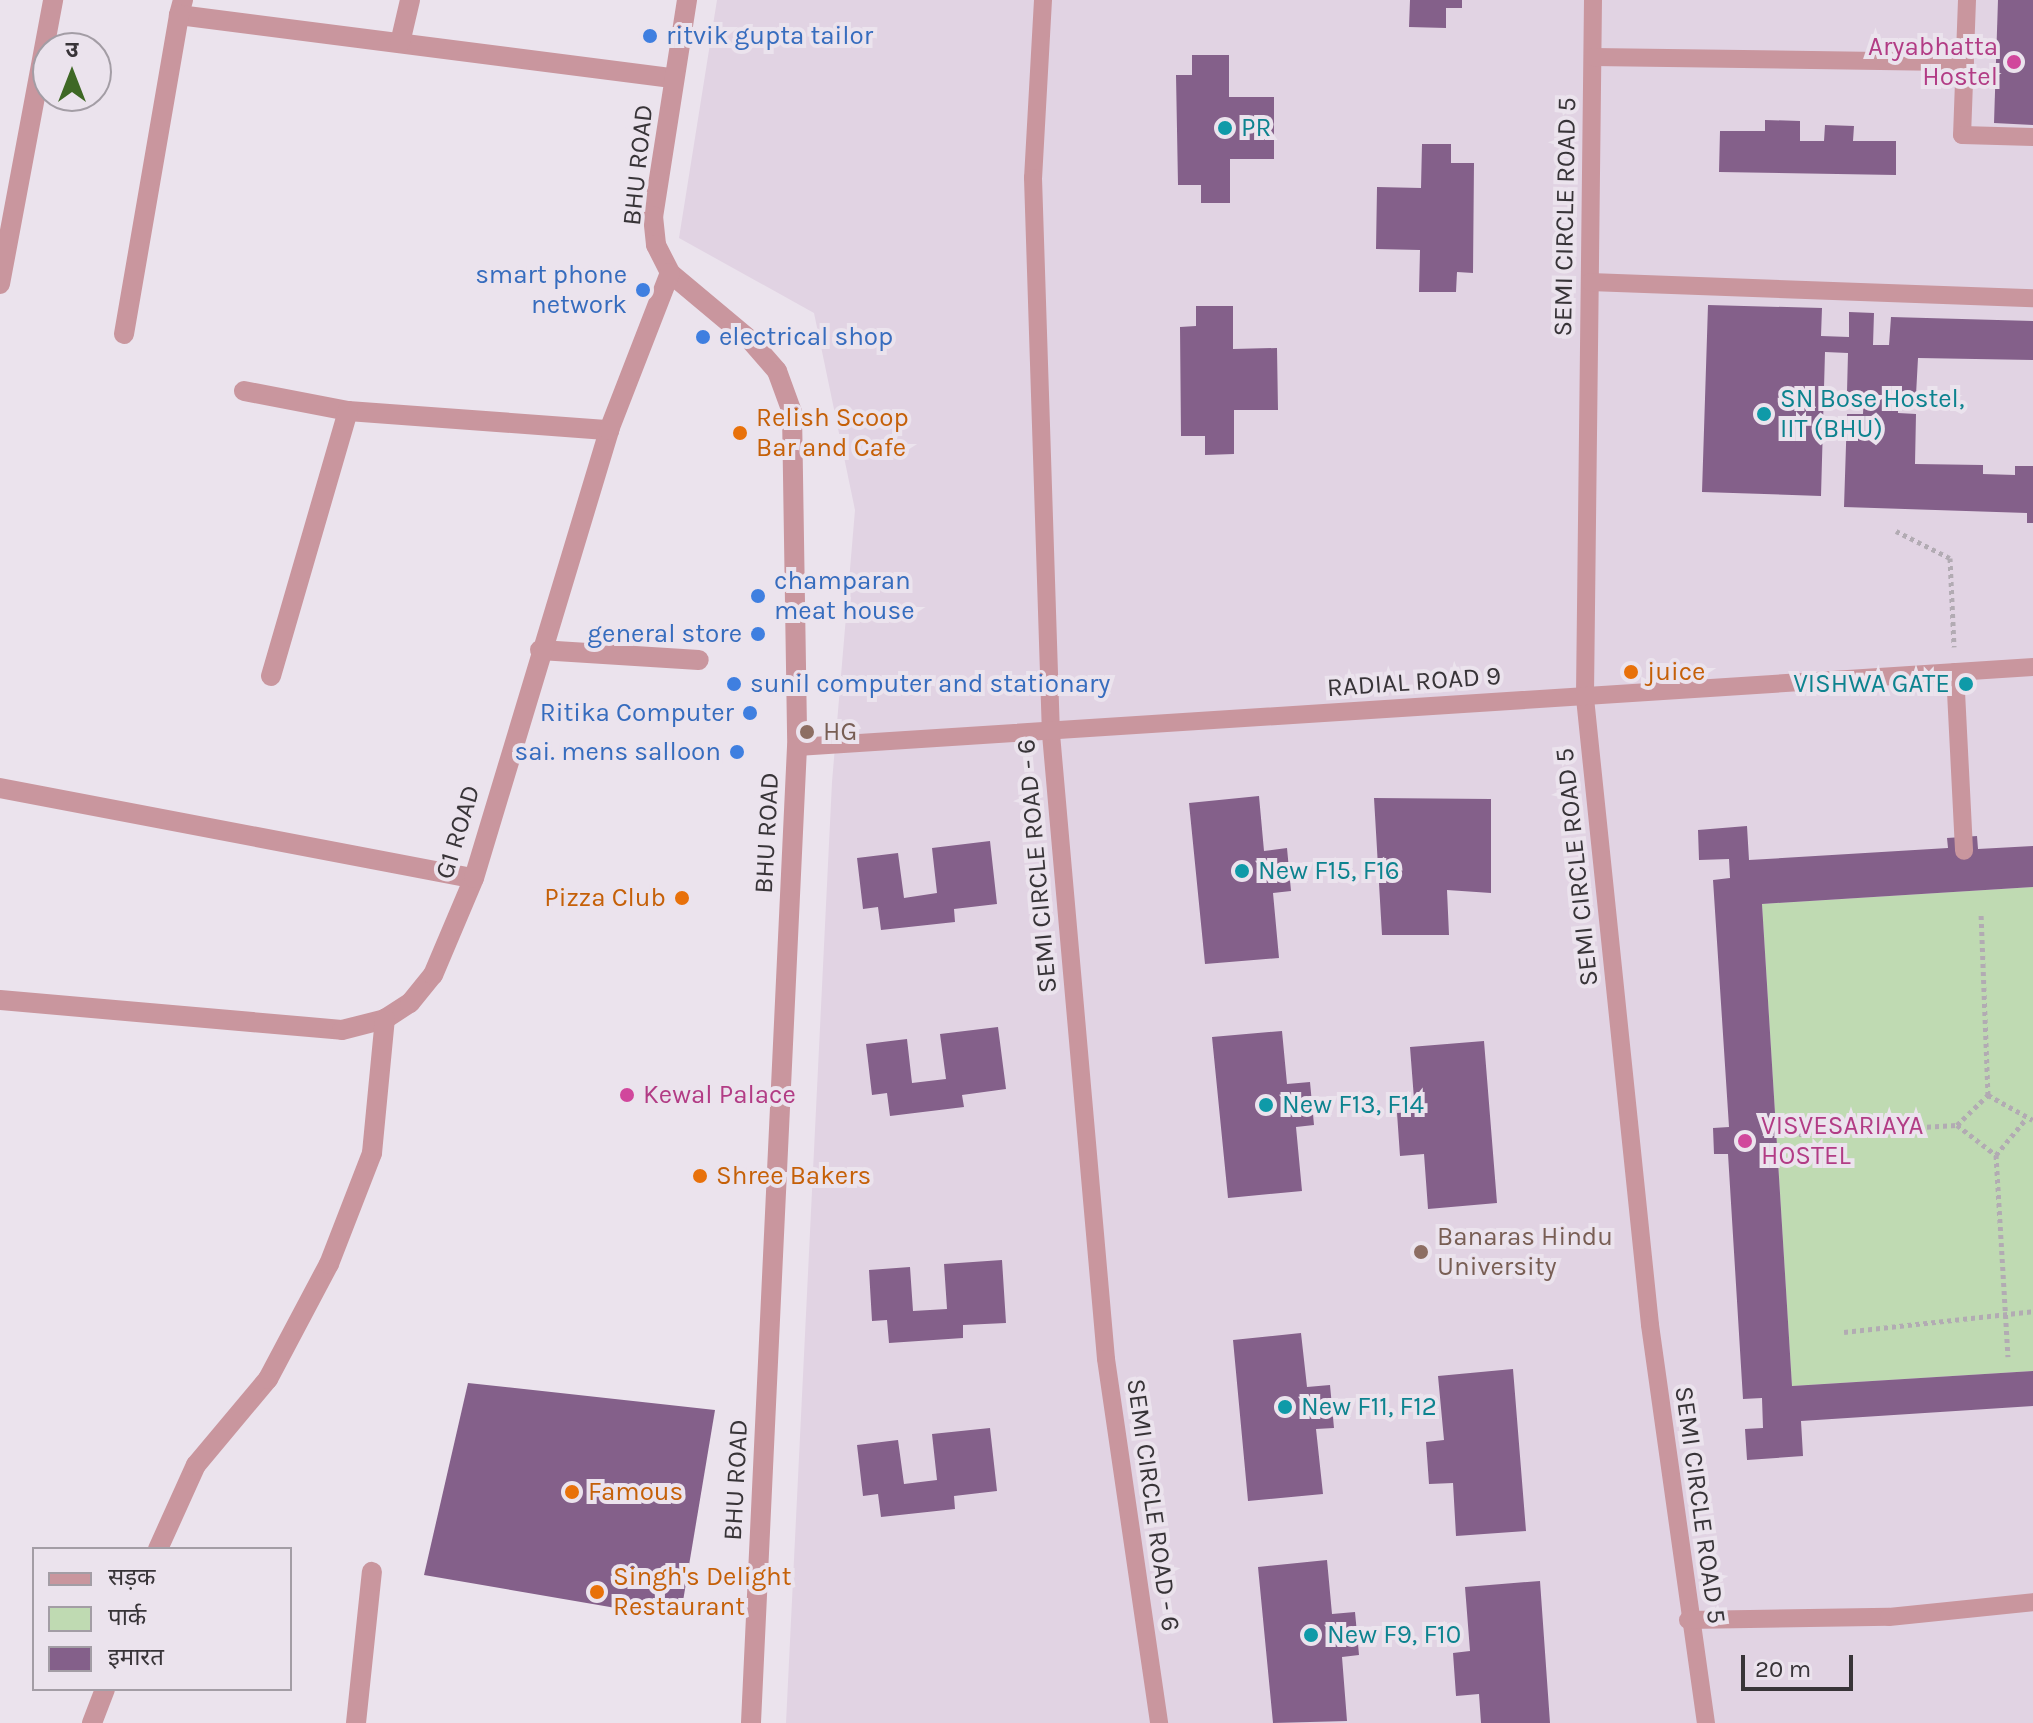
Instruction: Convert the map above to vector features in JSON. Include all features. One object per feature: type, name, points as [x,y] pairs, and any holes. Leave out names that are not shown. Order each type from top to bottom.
[{"type":"street","points":[[0,284],[53,0]]},
{"type":"street","points":[[400,43],[410,0]]},
{"type":"street","name":"BHU ROAD","points":[[687,0],[653,216],[656,245],[670,273],[768,361],[792,412],[797,747],[751,1723]]},
{"type":"street","points":[[124,334],[181,7],[400,43],[674,78]]},
{"type":"street","name":"G1 ROAD","points":[[0,1000],[342,1030],[385,1019],[410,1003],[433,975],[474,878],[540,650],[609,430],[670,273]]},
{"type":"street","points":[[244,391],[348,411],[609,430]]},
{"type":"street","points":[[271,676],[348,411]]},
{"type":"street","points":[[540,650],[699,660]]},
{"type":"street","points":[[0,788],[474,878]]},
{"type":"street","points":[[159,1547],[196,1465],[268,1379],[329,1264],[372,1153],[385,1019]]},
{"type":"street","points":[[356,1723],[372,1572]]},
{"type":"street","points":[[92,1723],[104,1691]]},
{"type":"lane","name":"SEMI CIRCLE ROAD - 6","points":[[1043,0],[1033,178],[1051,734],[1106,1359],[1159,1723]]},
{"type":"lane","name":"SEMI CIRCLE ROAD 5","points":[[1593,0],[1585,698],[1650,1325],[1688,1620],[1706,1723]]},
{"type":"lane","points":[[1967,0],[1962,135],[2033,137]]},
{"type":"lane","points":[[1593,57],[1965,62]]},
{"type":"lane","points":[[1590,282],[2033,298]]},
{"type":"lane","name":"RADIAL ROAD 9","points":[[797,747],[1051,734],[2033,667]]},
{"type":"lane","points":[[1955,672],[1964,851]]},
{"type":"lane","points":[[1688,1620],[1889,1617],[2033,1602]]},
{"type":"path","points":[[1896,531],[1950,558],[1955,672]]},
{"type":"path","points":[[1799,1134],[1957,1125],[1988,1095],[1981,912]]},
{"type":"path","points":[[1988,1095],[2025,1120],[2033,1120]]},
{"type":"path","points":[[2008,1357],[1996,1155],[2025,1120]]},
{"type":"path","points":[[1957,1125],[1996,1155]]},
{"type":"path","points":[[1844,1332],[2004,1311],[2033,1311]]},
{"type":"shaded area","name":"Banaras Hindu University","points":[[717,0],[2033,0],[2033,1723],[786,1723],[832,782],[855,510],[814,313],[679,238]]},
{"type":"green space","points":[[2033,887],[2033,1371],[1792,1386],[1762,904]]},
{"type":"building","points":[[1410,0],[1462,0],[1462,8],[1446,8],[1446,28],[1409,27]]},
{"type":"building","name":"Aryabhatta Hostel","points":[[1998,0],[2033,0],[2033,125],[1994,123]]},
{"type":"building","name":"PR","points":[[1192,55],[1229,55],[1229,97],[1274,97],[1274,159],[1230,159],[1230,203],[1201,203],[1201,185],[1178,185],[1176,75],[1192,75]]},
{"type":"building","points":[[1765,120],[1800,121],[1800,141],[1824,141],[1825,125],[1854,126],[1853,141],[1896,141],[1896,175],[1719,172],[1720,131],[1765,131]]},
{"type":"building","points":[[1422,144],[1451,144],[1451,163],[1474,163],[1473,273],[1457,272],[1456,292],[1419,292],[1420,250],[1376,249],[1377,187],[1421,188]]},
{"type":"building","name":"SN Bose Hostel, IIT (BHU)","points":[[1708,305],[1822,308],[1821,336],[1849,337],[1849,312],[1874,313],[1873,345],[1889,345],[1891,317],[2033,321],[2033,360],[1918,358],[1916,395],[1898,394],[1898,413],[1916,414],[1915,464],[1983,465],[1983,474],[2015,475],[2015,466],[2033,466],[2033,523],[2027,523],[2027,513],[1844,507],[1847,414],[1863,414],[1864,393],[1847,392],[1848,353],[1825,352],[1821,496],[1702,492]]},
{"type":"building","points":[[1196,306],[1233,306],[1233,349],[1277,348],[1278,410],[1234,410],[1234,454],[1205,455],[1205,436],[1181,436],[1180,327],[1196,326]]},
{"type":"building","name":"New F15, F16","points":[[1259,796],[1264,851],[1287,848],[1291,891],[1273,893],[1279,958],[1205,964],[1189,803]]},
{"type":"building","points":[[1374,798],[1491,799],[1491,893],[1447,890],[1449,935],[1382,935]]},
{"type":"building","name":"VISVESARIAYA HOSTEL","points":[[1747,826],[1749,860],[1948,848],[1947,838],[1977,836],[1978,849],[2033,846],[2033,887],[1762,904],[1792,1386],[2033,1371],[2033,1406],[1801,1421],[1803,1456],[1747,1460],[1745,1429],[1763,1428],[1762,1398],[1743,1399],[1728,1154],[1714,1154],[1713,1128],[1729,1127],[1713,880],[1730,878],[1729,859],[1699,860],[1698,830]]},
{"type":"building","points":[[990,841],[997,904],[954,909],[955,922],[881,930],[878,907],[863,909],[857,858],[898,853],[904,898],[937,893],[932,848]]},
{"type":"building","points":[[998,1027],[1006,1089],[962,1095],[964,1107],[890,1116],[887,1093],[872,1095],[866,1044],[907,1039],[912,1083],[946,1079],[940,1034]]},
{"type":"building","name":"New F13, F14","points":[[1282,1031],[1287,1084],[1310,1082],[1314,1125],[1296,1127],[1302,1191],[1228,1198],[1212,1037]]},
{"type":"building","points":[[1484,1041],[1497,1203],[1428,1209],[1424,1154],[1400,1156],[1397,1113],[1415,1112],[1410,1047]]},
{"type":"building","points":[[1002,1260],[1006,1323],[963,1325],[963,1338],[889,1343],[887,1320],[872,1321],[869,1270],[910,1267],[913,1311],[947,1309],[944,1264]]},
{"type":"building","name":"New F11, F12","points":[[1301,1333],[1307,1387],[1330,1385],[1334,1428],[1316,1429],[1323,1494],[1248,1501],[1233,1340]]},
{"type":"building","points":[[1513,1369],[1526,1531],[1456,1536],[1453,1483],[1429,1484],[1426,1442],[1444,1440],[1438,1376]]},
{"type":"building","name":"Famous","points":[[468,1383],[715,1410],[680,1619],[424,1575]]},
{"type":"building","points":[[990,1428],[997,1491],[954,1496],[955,1509],[881,1517],[878,1494],[863,1496],[857,1445],[898,1440],[904,1484],[937,1480],[932,1434]]},
{"type":"building","name":"New F9, F10","points":[[1327,1560],[1332,1614],[1355,1612],[1359,1655],[1342,1657],[1347,1721],[1273,1723],[1258,1567]]},
{"type":"building","points":[[1540,1581],[1550,1723],[1481,1723],[1479,1694],[1456,1696],[1453,1653],[1470,1651],[1465,1587]]},
{"type":"place","name":"ritvik gupta tailor","points":[[650,36]]},
{"type":"place","name":"Aryabhatta Hostel","points":[[2014,62]]},
{"type":"place","name":"PR","points":[[1225,128]]},
{"type":"place","name":"smart phone network","points":[[643,290]]},
{"type":"place","name":"electrical shop","points":[[703,337]]},
{"type":"place","name":"SN Bose Hostel, IIT (BHU)","points":[[1764,414]]},
{"type":"place","name":"Relish Scoop Bar and Cafe","points":[[740,433]]},
{"type":"place","name":"champaran meat house","points":[[758,596]]},
{"type":"place","name":"general store","points":[[758,634]]},
{"type":"place","name":"juice","points":[[1631,672]]},
{"type":"place","name":"sunil computer and stationary","points":[[734,684]]},
{"type":"place","name":"VISHWA GATE","points":[[1966,684]]},
{"type":"place","name":"Ritika Computer","points":[[750,713]]},
{"type":"place","name":"HG","points":[[807,732]]},
{"type":"place","name":"sai. mens salloon","points":[[737,752]]},
{"type":"place","name":"New F15, F16","points":[[1242,871]]},
{"type":"place","name":"Pizza Club","points":[[682,898]]},
{"type":"place","name":"Kewal Palace","points":[[627,1095]]},
{"type":"place","name":"New F13, F14","points":[[1266,1105]]},
{"type":"place","name":"VISVESARIAYA HOSTEL","points":[[1745,1141]]},
{"type":"place","name":"Shree Bakers","points":[[700,1176]]},
{"type":"place","name":"Banaras Hindu University","points":[[1421,1252]]},
{"type":"place","name":"New F11, F12","points":[[1285,1407]]},
{"type":"place","name":"Famous","points":[[572,1492]]},
{"type":"place","name":"Singh's Delight Restaurant","points":[[597,1592]]},
{"type":"place","name":"New F9, F10","points":[[1311,1635]]}]
